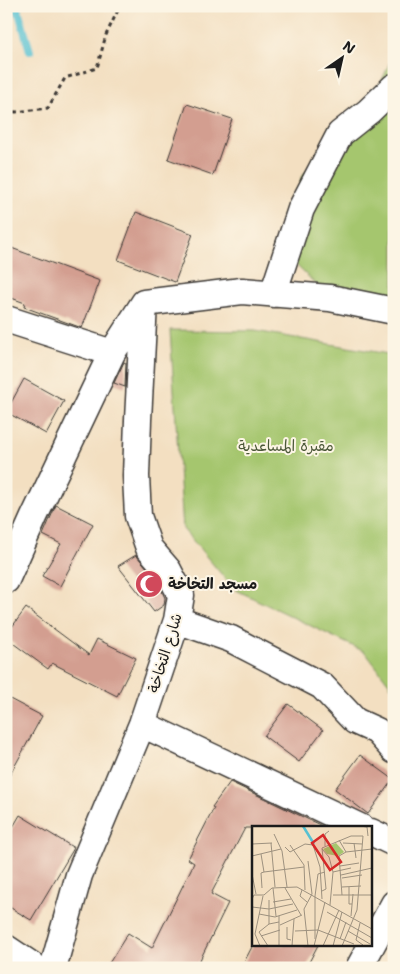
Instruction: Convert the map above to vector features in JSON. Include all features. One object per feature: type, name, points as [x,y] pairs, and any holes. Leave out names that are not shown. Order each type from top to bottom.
[{"type":"street","points":[[273,294],[301,210],[340,134],[394,88]]},
{"type":"street","points":[[6,580],[34,516],[112,352],[144,303],[242,291],[330,298],[394,311]]},
{"type":"street","name":"شارع التخاخة","points":[[53,968],[79,875],[142,724],[177,620],[181,595],[168,570],[149,548],[138,516],[137,457],[144,303]]},
{"type":"street","points":[[6,319],[112,352]]},
{"type":"street","points":[[177,620],[231,639],[322,686],[355,721],[377,732],[394,750]]},
{"type":"street","points":[[142,724],[358,826]]},
{"type":"street","points":[[372,832],[394,843]]},
{"type":"street","points":[[372,945],[394,904]]},
{"type":"street","points":[[360,968],[372,946]]},
{"type":"street","points":[[6,948],[36,968]]},
{"type":"path","points":[[6,111],[16,112],[48,108],[65,78],[97,68],[106,36],[120,6]]},
{"type":"green space","points":[[394,59],[394,317],[338,306],[295,264],[301,177],[336,141],[367,114],[390,62]]},
{"type":"green space","name":"مقبرة المساعدية","points":[[170,330],[255,331],[394,355],[394,690],[365,652],[234,589],[183,529]]},
{"type":"building","points":[[187,104],[232,119],[213,175],[168,159]]},
{"type":"building","points":[[136,212],[193,234],[175,282],[118,260]]},
{"type":"building","points":[[6,246],[100,281],[82,328],[24,307],[25,303],[6,296]]},
{"type":"building","points":[[124,362],[126,363],[125,387],[114,383]]},
{"type":"building","points":[[24,379],[64,401],[46,434],[6,412]]},
{"type":"building","points":[[56,505],[93,524],[60,586],[42,576],[61,544],[43,535]]},
{"type":"building","points":[[136,555],[156,578],[165,598],[164,605],[154,612],[118,566]]},
{"type":"building","points":[[26,608],[89,655],[97,639],[136,658],[117,696],[52,663],[48,669],[6,638],[6,635]]},
{"type":"building","points":[[6,697],[42,716],[6,782]]},
{"type":"building","points":[[288,704],[323,730],[299,762],[264,736]]},
{"type":"building","points":[[360,755],[393,779],[368,814],[335,789]]},
{"type":"building","points":[[230,782],[322,826],[252,826],[252,828],[245,828],[211,894],[228,903],[196,968],[106,968],[128,933],[152,948],[194,863],[188,859],[214,808],[212,807]]},
{"type":"building","points":[[20,815],[74,848],[31,920],[6,905],[6,839]]},
{"type":"building","points":[[252,946],[317,946],[306,968],[241,968]]},
{"type":"waterway","points":[[17,6],[30,51]]},
{"type":"place","name":"مسجد التخاخة","points":[[149,584]]}]
